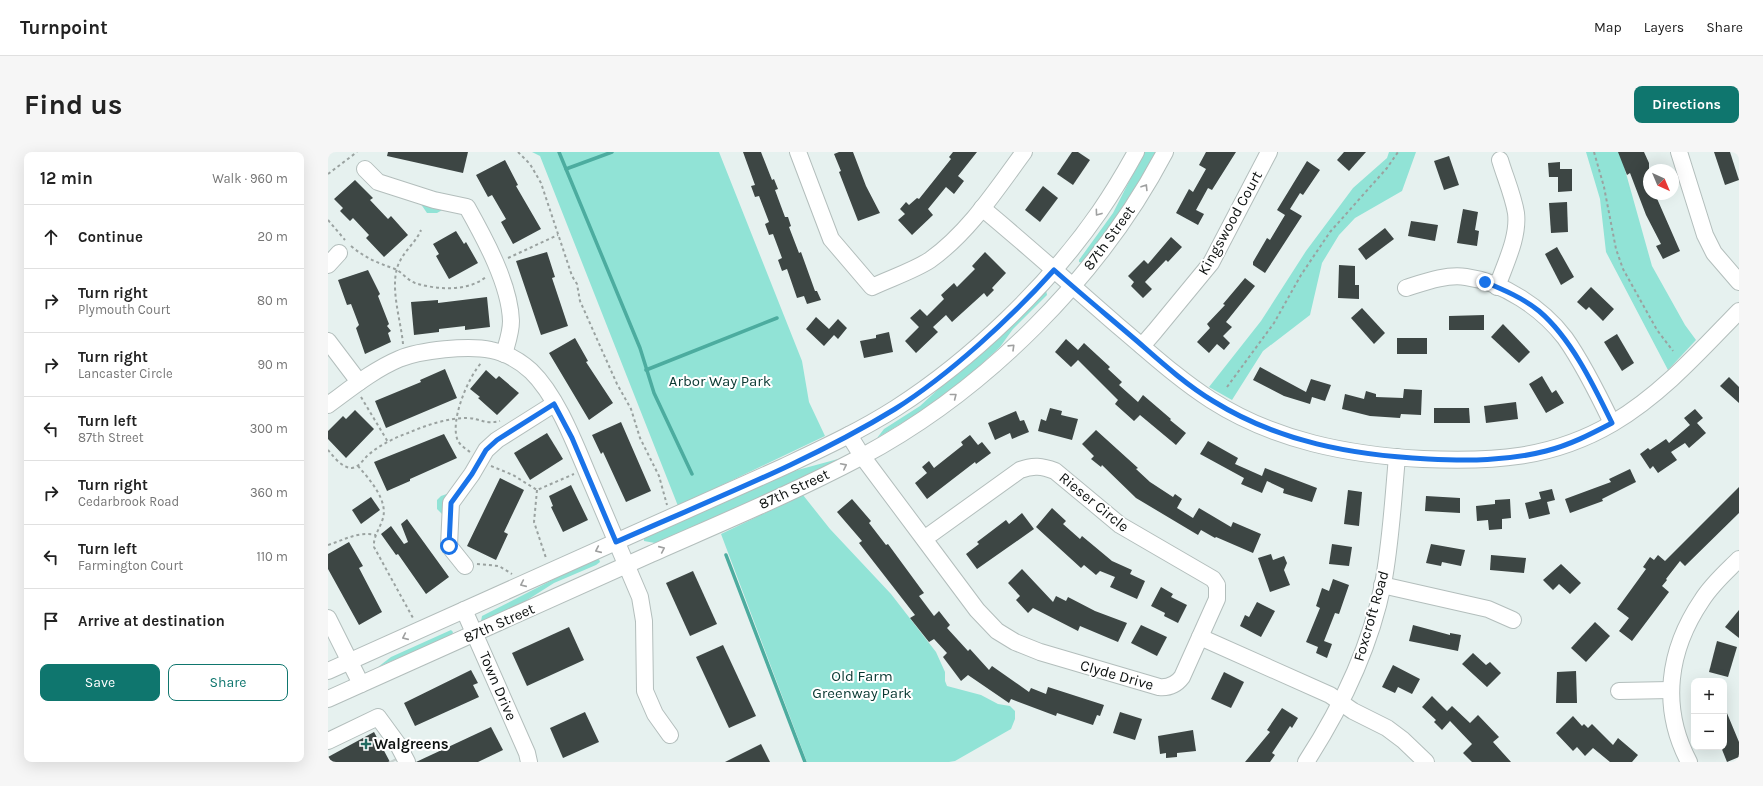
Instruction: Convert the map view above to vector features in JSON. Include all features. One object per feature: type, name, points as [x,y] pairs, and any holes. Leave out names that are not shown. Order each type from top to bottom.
[{"type":"street","points":[[798,152],[831,239],[872,287],[931,259],[958,234],[982,208],[1024,152]]},
{"type":"street","name":"87th Street","points":[[328,671],[783,467],[850,434],[896,408],[936,379],[983,339],[1054,270],[1100,212],[1136,152]]},
{"type":"street","name":"87th Street","points":[[328,699],[776,498],[862,456],[914,424],[954,397],[1000,358],[1072,286],[1116,229],[1165,152]]},
{"type":"street","name":"Kingswood Court","points":[[1142,346],[1211,263],[1269,152]]},
{"type":"street","points":[[1679,152],[1705,235],[1714,253],[1739,282]]},
{"type":"street","points":[[1497,287],[1512,243],[1516,223],[1516,213],[1500,160]]},
{"type":"street","points":[[366,169],[378,182],[434,200],[467,207],[492,253],[507,301],[511,320],[510,331],[504,354]]},
{"type":"street","points":[[982,208],[1187,384],[1213,401],[1252,422],[1277,433],[1325,447],[1397,457],[1472,461],[1522,456],[1564,446],[1612,423],[1657,392],[1739,311]]},
{"type":"street","points":[[328,265],[345,246]]},
{"type":"street","points":[[1406,288],[1449,277],[1465,277],[1511,293],[1538,311],[1565,338],[1612,423]]},
{"type":"street","points":[[328,341],[359,388]]},
{"type":"street","points":[[328,405],[359,388],[399,359],[419,353],[478,349],[504,354],[530,370],[537,377],[554,404],[572,438],[640,597],[643,610],[645,691],[655,714],[670,736]]},
{"type":"street","points":[[465,566],[449,546],[451,503],[472,474],[481,457],[491,445],[554,404]]},
{"type":"street","name":"Clyde Drive","points":[[850,434],[862,456],[977,610],[997,631],[1015,642],[1040,652],[1164,688],[1178,682],[1200,637]]},
{"type":"street","name":"Foxcroft Road","points":[[1306,762],[1341,703],[1366,642],[1382,585],[1388,552],[1397,457]]},
{"type":"street","name":"Rieser Circle","points":[[924,539],[1020,470],[1029,466],[1046,468],[1055,471],[1131,533],[1213,579],[1217,585],[1217,599],[1200,637]]},
{"type":"street","points":[[1689,762],[1673,723],[1670,690],[1673,667],[1690,620],[1710,589],[1739,559]]},
{"type":"street","points":[[1382,585],[1488,609],[1513,620]]},
{"type":"street","name":"Town Drive","points":[[464,610],[527,753],[529,762]]},
{"type":"street","points":[[328,618],[360,684]]},
{"type":"street","points":[[1200,637],[1330,695],[1341,703],[1387,728],[1403,740],[1426,762]]},
{"type":"street","points":[[1619,691],[1670,690]]},
{"type":"street","points":[[328,741],[381,722],[397,744],[397,758]]},
{"type":"path","points":[[328,174],[357,152]]},
{"type":"path","points":[[518,152],[530,164],[541,183],[572,276],[579,291],[580,301],[616,384],[631,409],[640,438],[659,476],[668,506]]},
{"type":"path","points":[[1227,387],[1274,323],[1301,275],[1330,232],[1387,168],[1398,152]]},
{"type":"path","points":[[1594,152],[1604,187],[1616,249],[1623,268],[1653,324],[1673,351]]},
{"type":"path","points":[[328,220],[345,246],[369,259],[396,270],[415,283],[438,288],[468,286],[476,283],[488,274]]},
{"type":"path","points":[[403,350],[396,298],[396,270],[399,262],[417,238],[421,230]]},
{"type":"path","points":[[503,260],[558,235]]},
{"type":"path","points":[[474,455],[459,442],[457,419],[460,403],[468,381],[476,368],[486,359]]},
{"type":"path","points":[[359,388],[388,442]]},
{"type":"path","points":[[328,450],[343,465],[348,467],[358,466],[376,449],[409,432],[457,419],[473,418],[482,422],[490,423],[505,419]]},
{"type":"path","points":[[487,464],[513,475],[537,490]]},
{"type":"path","points":[[358,466],[377,491],[385,509],[385,514],[373,540],[374,547],[414,620]]},
{"type":"path","points":[[537,490],[579,472]]},
{"type":"path","points":[[537,490],[534,522],[546,560]]},
{"type":"path","points":[[328,545],[354,535],[376,535]]},
{"type":"path","points":[[465,566],[480,564],[499,566],[513,575]]},
{"type":"green space","name":"Arbor Way Park","points":[[532,152],[719,152],[802,361],[809,402],[825,436],[678,506],[540,156]]},
{"type":"green space","points":[[1144,152],[1157,152],[1114,221],[1082,263],[1079,262],[1113,213]]},
{"type":"green space","points":[[1389,152],[1416,152],[1402,191],[1355,218],[1339,235],[1322,263],[1310,315],[1263,351],[1232,400],[1209,387],[1261,321],[1306,251],[1353,188],[1387,158]]},
{"type":"green space","points":[[1586,152],[1620,152],[1652,266],[1685,325],[1696,340],[1668,370],[1606,252],[1600,199]]},
{"type":"green space","points":[[429,190],[458,197],[458,201],[437,213],[427,213],[418,200]]},
{"type":"green space","points":[[1046,290],[1047,295],[1013,329],[1000,347],[973,372],[924,410],[877,438],[884,429],[920,406]]},
{"type":"green space","points":[[838,459],[825,468],[665,540],[655,543],[644,541],[644,538],[794,471]]},
{"type":"green space","points":[[455,491],[444,516],[437,509],[437,500],[441,496]]},
{"type":"green space","name":"Old Farm Greenway Park","points":[[803,495],[830,529],[891,594],[936,652],[945,672],[945,681],[947,686],[981,695],[998,704],[1010,706],[1015,711],[1015,719],[1011,729],[955,761],[949,762],[807,762],[721,534]]},
{"type":"green space","points":[[596,559],[599,559],[600,562],[596,565],[554,583],[513,609],[481,621],[482,616]]},
{"type":"green space","points":[[451,630],[453,632],[452,635],[378,667],[391,657]]},
{"type":"building","points":[[388,152],[468,152],[463,173],[387,156]]},
{"type":"building","points":[[743,152],[761,152],[772,180],[774,179],[778,189],[775,190],[785,217],[788,217],[791,226],[789,227],[799,253],[801,252],[815,291],[817,291],[821,300],[807,304],[804,296],[797,298],[787,269],[782,271],[778,260],[782,258],[773,234],[769,235],[765,224],[769,222],[759,196],[755,197],[751,186],[755,185]]},
{"type":"building","points":[[839,152],[853,152],[866,186],[880,213],[858,221],[839,172],[841,171],[834,154]]},
{"type":"building","points":[[953,152],[977,152],[958,176],[964,181],[954,194],[946,187],[928,209],[933,215],[912,235],[898,220],[905,214],[900,209],[906,202],[909,205],[917,198],[919,199],[951,159],[949,157]]},
{"type":"building","points":[[1072,152],[1078,152],[1090,160],[1073,185],[1057,174]]},
{"type":"building","points":[[1206,152],[1236,152],[1212,190],[1208,188],[1196,210],[1204,214],[1198,225],[1176,213],[1189,189],[1193,192],[1206,169],[1199,165]]},
{"type":"building","points":[[1344,152],[1366,152],[1349,171],[1337,160]]},
{"type":"building","points":[[1618,152],[1644,152],[1649,164],[1643,164],[1643,200],[1658,200],[1680,251],[1663,259],[1656,246],[1661,244],[1646,215],[1630,173],[1627,175]]},
{"type":"building","points":[[1714,152],[1730,152],[1739,180],[1725,185]]},
{"type":"building","points":[[1449,156],[1459,185],[1444,190],[1434,161]]},
{"type":"building","points":[[505,160],[518,185],[516,186],[541,229],[513,244],[501,222],[506,219],[492,195],[488,197],[476,175]]},
{"type":"building","points":[[1307,161],[1320,170],[1303,195],[1300,193],[1290,209],[1302,216],[1265,273],[1253,265],[1253,262],[1267,238],[1270,240],[1285,215],[1277,210]]},
{"type":"building","points":[[1560,162],[1560,169],[1572,169],[1572,191],[1558,192],[1558,177],[1549,177],[1548,163]]},
{"type":"building","points":[[355,180],[373,198],[370,200],[388,219],[391,216],[408,235],[384,257],[366,238],[369,235],[353,218],[350,221],[340,211],[343,208],[334,199]]},
{"type":"building","points":[[1043,186],[1058,198],[1040,222],[1025,210]]},
{"type":"building","points":[[1567,202],[1568,232],[1551,233],[1549,203]]},
{"type":"building","points":[[1463,209],[1478,212],[1475,230],[1479,231],[1477,246],[1457,243]]},
{"type":"building","points":[[1411,221],[1438,225],[1435,241],[1408,236]]},
{"type":"building","points":[[1385,228],[1394,239],[1366,260],[1358,249]]},
{"type":"building","points":[[456,231],[464,244],[466,242],[478,263],[449,279],[436,256],[439,254],[433,244]]},
{"type":"building","points":[[1171,237],[1182,247],[1168,262],[1166,260],[1145,282],[1152,289],[1143,298],[1131,286],[1134,282],[1128,276],[1144,260],[1148,264]]},
{"type":"building","points":[[1557,247],[1574,277],[1561,285],[1545,254]]},
{"type":"building","points":[[547,252],[555,277],[552,278],[568,326],[541,335],[516,261]]},
{"type":"building","points":[[985,252],[1006,273],[992,288],[994,290],[987,297],[984,293],[952,322],[946,315],[933,327],[938,332],[916,353],[905,341],[919,327],[910,318],[920,309],[927,316],[944,299],[941,295],[954,283],[957,287],[975,269],[972,266]]},
{"type":"building","points":[[1339,265],[1355,266],[1355,285],[1359,285],[1359,299],[1338,298]]},
{"type":"building","points":[[368,270],[380,294],[378,296],[389,324],[387,326],[391,331],[388,333],[391,342],[365,354],[356,328],[359,325],[351,304],[347,305],[338,280]]},
{"type":"building","points":[[1245,278],[1255,286],[1226,322],[1232,327],[1223,336],[1230,343],[1224,350],[1217,344],[1209,353],[1197,342],[1210,328],[1207,324],[1225,305],[1223,304]]},
{"type":"building","points":[[1591,287],[1614,309],[1603,321],[1589,307],[1586,310],[1577,302]]},
{"type":"building","points":[[487,297],[490,327],[465,330],[465,326],[439,329],[439,332],[414,335],[411,302],[438,300],[438,303]]},
{"type":"building","points":[[1362,308],[1385,333],[1374,344],[1351,318]]},
{"type":"building","points":[[1484,315],[1484,330],[1449,330],[1449,316]]},
{"type":"building","points":[[816,317],[829,329],[838,319],[847,328],[838,339],[834,335],[824,346],[806,329]]},
{"type":"building","points":[[1503,324],[1530,352],[1519,363],[1491,337]]},
{"type":"building","points":[[889,332],[893,352],[864,358],[860,341],[876,338],[876,335]]},
{"type":"building","points":[[1617,334],[1634,363],[1622,371],[1604,342]]},
{"type":"building","points":[[575,338],[588,361],[586,362],[613,403],[589,420],[549,353]]},
{"type":"building","points":[[1397,338],[1427,338],[1427,354],[1397,354]]},
{"type":"building","points":[[1066,339],[1078,350],[1084,343],[1110,367],[1108,369],[1122,382],[1119,385],[1138,402],[1143,395],[1186,433],[1176,445],[1140,415],[1134,421],[1115,404],[1118,400],[1078,360],[1071,367],[1055,352]]},
{"type":"building","points":[[1260,367],[1306,392],[1311,379],[1331,385],[1325,401],[1312,397],[1310,404],[1284,396],[1253,380]]},
{"type":"building","points":[[445,369],[457,398],[386,428],[375,401],[421,382],[420,380]]},
{"type":"building","points":[[486,370],[496,379],[499,376],[519,393],[497,415],[470,389]]},
{"type":"building","points":[[1542,376],[1552,393],[1556,390],[1564,403],[1546,413],[1529,384]]},
{"type":"building","points":[[1729,377],[1739,387],[1739,403],[1720,386]]},
{"type":"building","points":[[1404,389],[1422,390],[1421,415],[1401,414],[1400,418],[1370,416],[1342,409],[1345,394],[1364,399],[1366,391],[1376,394],[1376,397],[1403,398]]},
{"type":"building","points":[[1516,402],[1518,419],[1486,423],[1484,406]]},
{"type":"building","points":[[1050,408],[1062,411],[1061,415],[1078,419],[1072,440],[1038,431],[1041,419],[1046,421]]},
{"type":"building","points":[[1434,408],[1469,408],[1470,423],[1434,423]]},
{"type":"building","points":[[1695,409],[1703,418],[1697,423],[1706,433],[1689,448],[1685,443],[1671,452],[1677,460],[1658,473],[1653,466],[1650,469],[1640,454],[1648,448],[1650,450],[1666,439],[1669,443],[1690,425],[1684,418]]},
{"type":"building","points":[[355,410],[374,429],[346,458],[328,439],[328,431],[343,416],[346,419]]},
{"type":"building","points":[[1016,411],[1020,421],[1024,420],[1029,432],[1012,439],[1010,433],[995,440],[988,423]]},
{"type":"building","points":[[621,422],[651,491],[626,502],[603,452],[601,454],[592,435]]},
{"type":"building","points":[[1096,430],[1138,468],[1136,469],[1150,482],[1173,497],[1175,494],[1182,499],[1177,508],[1193,518],[1199,508],[1231,527],[1233,522],[1261,534],[1253,553],[1216,537],[1215,538],[1201,530],[1198,535],[1136,498],[1102,465],[1101,467],[1091,459],[1094,456],[1082,444]]},
{"type":"building","points":[[547,433],[563,459],[530,480],[514,453]]},
{"type":"building","points":[[444,434],[457,458],[387,491],[374,462]]},
{"type":"building","points":[[970,435],[978,445],[982,442],[991,453],[976,464],[975,462],[927,499],[915,483],[927,473],[922,467],[929,461],[934,468],[963,445],[961,442]]},
{"type":"building","points":[[1208,441],[1238,458],[1235,464],[1262,476],[1265,468],[1317,488],[1312,502],[1283,493],[1284,489],[1267,481],[1262,493],[1241,484],[1244,478],[1200,454]]},
{"type":"building","points":[[1630,469],[1636,482],[1602,499],[1603,501],[1570,513],[1565,499],[1611,482],[1609,479]]},
{"type":"building","points":[[500,478],[524,490],[504,532],[508,534],[496,560],[467,546]]},
{"type":"building","points":[[571,485],[588,520],[563,532],[551,507],[553,506],[549,496]]},
{"type":"building","points":[[1739,487],[1739,513],[1685,566],[1680,561],[1662,586],[1669,592],[1632,641],[1619,631],[1629,618],[1617,609],[1646,569],[1643,567],[1650,557],[1654,560],[1658,555],[1665,561]]},
{"type":"building","points":[[1552,489],[1555,500],[1547,502],[1550,514],[1529,519],[1525,503],[1541,499],[1539,492]]},
{"type":"building","points":[[1348,490],[1362,492],[1359,526],[1344,524]]},
{"type":"building","points":[[1426,496],[1460,498],[1460,513],[1425,511]]},
{"type":"building","points":[[371,497],[380,510],[361,524],[352,510]]},
{"type":"building","points":[[852,499],[871,521],[869,523],[886,545],[888,544],[924,593],[919,596],[934,616],[939,611],[950,625],[947,628],[968,651],[970,649],[989,670],[992,666],[1029,692],[1031,688],[1046,694],[1048,687],[1104,705],[1100,716],[1097,715],[1093,725],[1057,713],[1056,716],[1011,699],[1009,703],[968,675],[961,681],[943,657],[947,653],[934,639],[929,642],[910,618],[915,615],[859,543],[862,541],[837,512]]},
{"type":"building","points":[[1510,499],[1511,518],[1502,519],[1502,529],[1489,530],[1488,520],[1477,521],[1476,506],[1495,504],[1495,500]]},
{"type":"building","points":[[1052,508],[1066,521],[1063,524],[1080,539],[1082,536],[1112,561],[1132,570],[1130,574],[1145,581],[1137,599],[1110,587],[1115,577],[1100,571],[1096,575],[1084,565],[1081,568],[1036,527]]},
{"type":"building","points":[[1022,513],[1034,529],[977,569],[966,554],[979,544],[977,542],[1006,520],[1009,524]]},
{"type":"building","points":[[407,519],[449,577],[426,594],[398,554],[396,555],[381,534],[391,526],[404,544],[408,542],[401,524]]},
{"type":"building","points":[[349,542],[363,566],[359,568],[382,612],[359,625],[328,569],[328,554]]},
{"type":"building","points":[[1332,544],[1352,547],[1349,566],[1329,564]]},
{"type":"building","points":[[1431,544],[1465,550],[1461,566],[1442,562],[1441,566],[1426,563]]},
{"type":"building","points":[[1271,554],[1273,560],[1284,556],[1287,563],[1284,570],[1290,585],[1270,592],[1258,558]]},
{"type":"building","points":[[1491,555],[1526,558],[1524,573],[1490,570]]},
{"type":"building","points":[[1561,564],[1581,583],[1570,594],[1559,584],[1553,590],[1543,580]]},
{"type":"building","points":[[1022,569],[1053,602],[1056,596],[1066,601],[1068,597],[1095,611],[1127,623],[1118,642],[1080,626],[1078,631],[1033,608],[1028,613],[1016,600],[1020,596],[1008,583]]},
{"type":"building","points":[[693,571],[717,624],[690,636],[666,583]]},
{"type":"building","points":[[1333,579],[1349,585],[1339,614],[1335,613],[1324,641],[1332,644],[1327,658],[1316,653],[1318,647],[1306,642],[1320,608],[1316,606],[1322,588],[1329,591]]},
{"type":"building","points":[[1161,587],[1173,594],[1171,597],[1187,605],[1178,623],[1164,616],[1165,613],[1151,606]]},
{"type":"building","points":[[1257,602],[1275,611],[1261,637],[1240,626],[1245,615],[1249,617]]},
{"type":"building","points":[[1739,610],[1739,638],[1725,627]]},
{"type":"building","points":[[1595,622],[1610,636],[1586,662],[1571,648]]},
{"type":"building","points":[[1141,625],[1167,637],[1157,656],[1131,643]]},
{"type":"building","points":[[1413,625],[1450,635],[1450,633],[1461,635],[1458,651],[1409,641]]},
{"type":"building","points":[[569,627],[584,660],[527,686],[512,653]]},
{"type":"building","points":[[1717,641],[1737,647],[1728,677],[1709,672]]},
{"type":"building","points":[[723,645],[756,716],[729,728],[696,657]]},
{"type":"building","points":[[1473,653],[1486,665],[1490,662],[1501,673],[1487,687],[1462,664]]},
{"type":"building","points":[[1393,665],[1420,679],[1412,694],[1398,687],[1395,693],[1382,687]]},
{"type":"building","points":[[471,670],[478,683],[473,685],[479,697],[415,726],[404,703]]},
{"type":"building","points":[[1576,671],[1577,703],[1556,703],[1557,672]]},
{"type":"building","points":[[1224,672],[1244,682],[1231,708],[1211,699]]},
{"type":"building","points":[[1432,696],[1447,711],[1452,706],[1470,723],[1478,715],[1499,737],[1493,742],[1511,762],[1472,762],[1463,753],[1472,744],[1450,721],[1442,730],[1434,722],[1436,720],[1422,707]]},
{"type":"building","points":[[1282,708],[1298,718],[1292,728],[1290,726],[1272,753],[1275,755],[1270,762],[1245,762],[1270,732],[1267,730]]},
{"type":"building","points":[[585,712],[599,742],[563,758],[550,728]]},
{"type":"building","points":[[1120,712],[1142,719],[1135,740],[1113,733]]},
{"type":"building","points":[[1727,713],[1739,742],[1739,757],[1727,762],[1722,750],[1727,750]]},
{"type":"building","points":[[1573,716],[1582,726],[1584,724],[1588,728],[1592,724],[1613,745],[1618,738],[1638,755],[1632,762],[1610,762],[1593,748],[1585,756],[1577,747],[1573,751],[1556,733]]},
{"type":"building","points":[[491,727],[503,750],[478,762],[416,762]]},
{"type":"building","points":[[1193,730],[1196,751],[1177,753],[1177,757],[1166,758],[1166,753],[1160,754],[1158,736]]},
{"type":"building","name":"Walgreens","points":[[374,732],[390,762],[328,762],[328,757]]},
{"type":"building","points":[[761,744],[770,762],[725,762]]},
{"type":"waterway","points":[[559,152],[640,348],[654,393],[692,474]]},
{"type":"waterway","points":[[566,169],[612,152]]},
{"type":"waterway","points":[[646,370],[777,318]]},
{"type":"waterway","points":[[726,555],[805,762]]},
{"type":"place","name":"Walgreens","points":[[366,744]]},
{"type":"route","points":[[449,546],[451,503],[472,474],[486,450],[497,440],[554,404],[572,438],[616,542],[783,467],[850,434],[896,408],[936,379],[983,339],[1020,305],[1054,270],[1187,384],[1213,401],[1252,422],[1277,433],[1325,447],[1383,457],[1472,461],[1500,460],[1564,446],[1586,437],[1612,423],[1565,338],[1550,322],[1527,303],[1511,293],[1485,282]]}]
